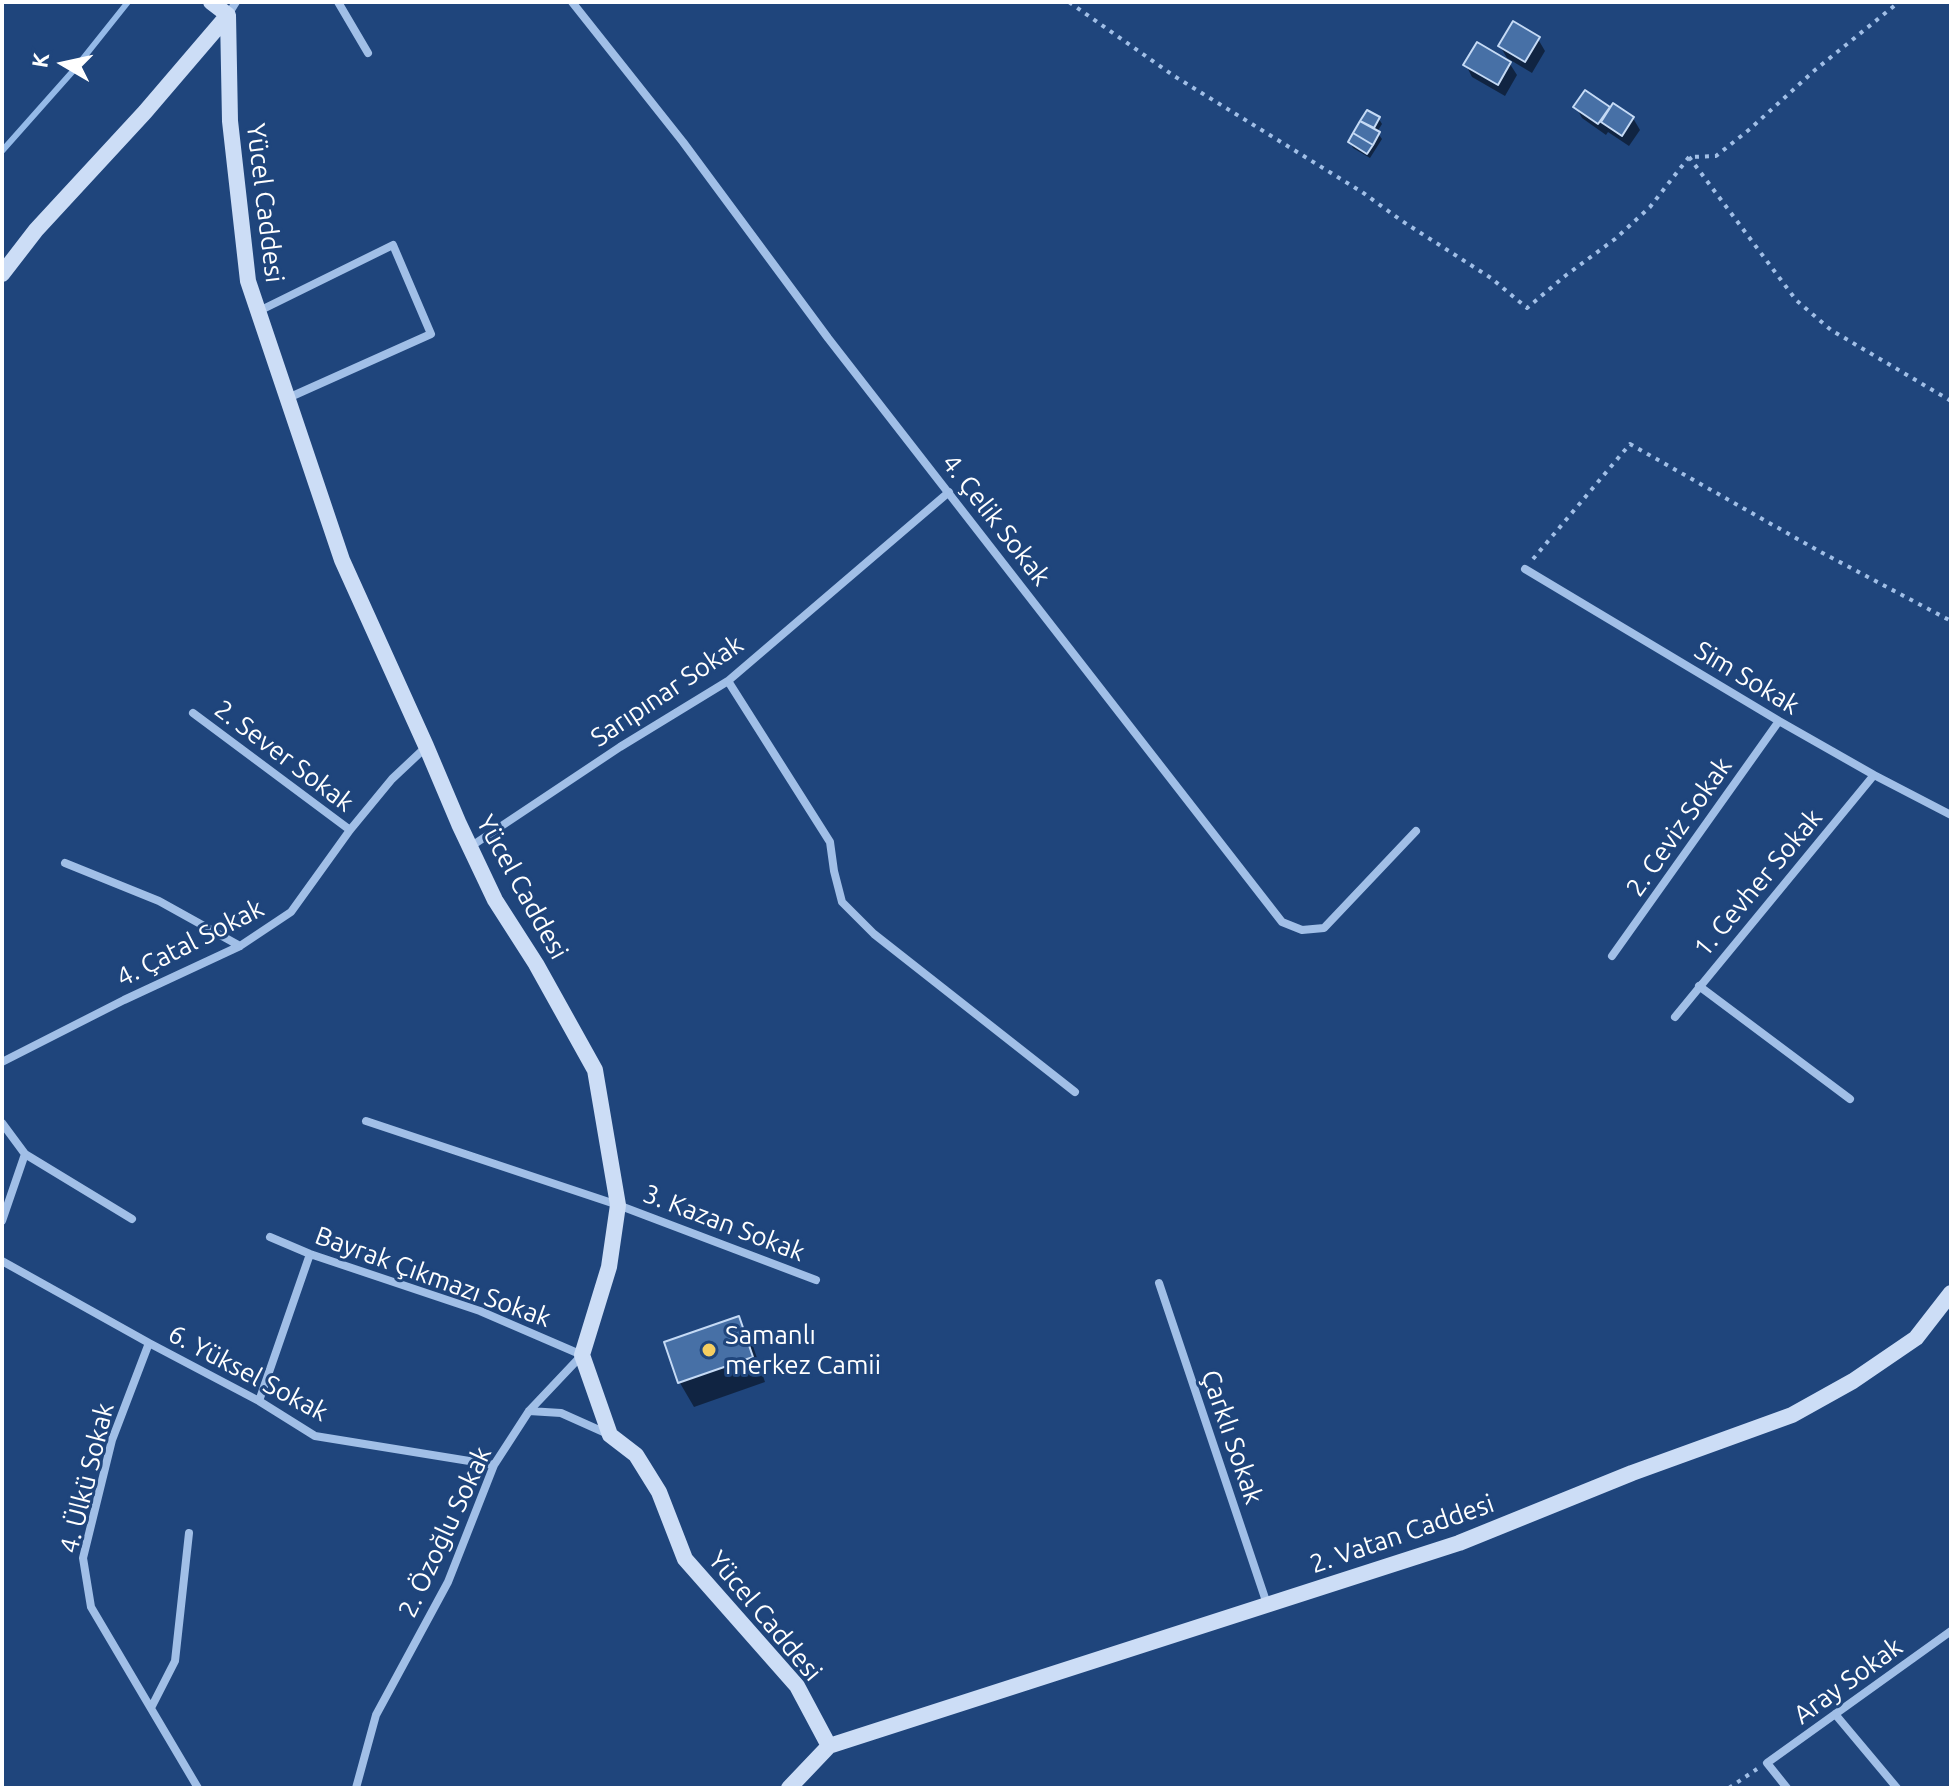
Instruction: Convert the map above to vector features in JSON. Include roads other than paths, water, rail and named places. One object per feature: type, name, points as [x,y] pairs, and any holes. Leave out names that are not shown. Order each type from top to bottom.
[{"type":"main road","points":[[2,274],[36,230],[145,112],[232,8],[211,2]]},
{"type":"main road","name":"Yücel Caddesi","points":[[232,8],[230,121],[248,281],[342,560],[495,900],[536,964],[595,1070],[618,1205],[609,1267],[582,1355],[610,1435],[636,1455],[659,1492],[685,1559],[797,1686],[829,1746]]},
{"type":"main road","name":"2. Vatan Caddesi","points":[[829,1746],[1459,1543],[1632,1473],[1792,1415],[1853,1381],[1916,1338],[1951,1293]]},
{"type":"main road","points":[[789,1788],[829,1746]]},
{"type":"street","points":[[338,2],[368,53]]},
{"type":"street","name":"4. Çelik Sokak","points":[[572,2],[683,142],[828,338],[1282,922],[1302,930],[1324,928],[1416,831]]},
{"type":"street","points":[[258,311],[393,245],[431,334],[287,398]]},
{"type":"street","name":"Sarıpınar Sokak","points":[[470,847],[620,747],[728,681],[949,492]]},
{"type":"street","name":"Sim Sokak","points":[[1525,569],[1779,721],[1951,815]]},
{"type":"street","points":[[728,681],[830,842],[842,902],[874,934],[1075,1092]]},
{"type":"street","name":"2. Sever Sokak","points":[[193,713],[350,830]]},
{"type":"street","name":"2. Ceviz Sokak","points":[[1612,956],[1779,721]]},
{"type":"street","name":"4. Çatal Sokak","points":[[2,1062],[240,946],[291,912],[350,830],[392,779],[426,746]]},
{"type":"street","name":"1. Cevher Sokak","points":[[1675,1017],[1874,775]]},
{"type":"street","points":[[65,863],[159,901],[240,946]]},
{"type":"street","points":[[1699,986],[1850,1099]]},
{"type":"street","name":"3. Kazan Sokak","points":[[366,1121],[618,1205],[816,1280]]},
{"type":"street","points":[[2,1123],[25,1154],[132,1219]]},
{"type":"street","points":[[2,1221],[25,1154]]},
{"type":"street","name":"Bayrak Çıkmazı Sokak","points":[[270,1237],[310,1254],[480,1311],[582,1355]]},
{"type":"street","points":[[259,1401],[310,1254]]},
{"type":"street","name":"6. Yüksel Sokak","points":[[2,1261],[259,1401],[315,1436],[494,1465]]},
{"type":"street","name":"Çarklı Sokak","points":[[1159,1283],[1267,1604]]},
{"type":"street","name":"4. Ülkü Sokak","points":[[149,1343],[112,1440],[83,1558],[91,1607],[198,1788]]},
{"type":"street","name":"2. Özoğlu Sokak","points":[[356,1788],[376,1715],[448,1582],[494,1465],[529,1411],[582,1355]]},
{"type":"street","points":[[529,1411],[561,1413],[610,1435]]},
{"type":"street","points":[[151,1708],[175,1661],[189,1533]]},
{"type":"street","name":"Aray Sokak","points":[[1787,1788],[1767,1763],[1951,1631]]},
{"type":"street","points":[[1835,1714],[1897,1788]]},
{"type":"waterway","points":[[2,151],[73,71],[128,2]]},
{"type":"place","name":"Samanlı merkez Camii","points":[[709,1350]]}]
